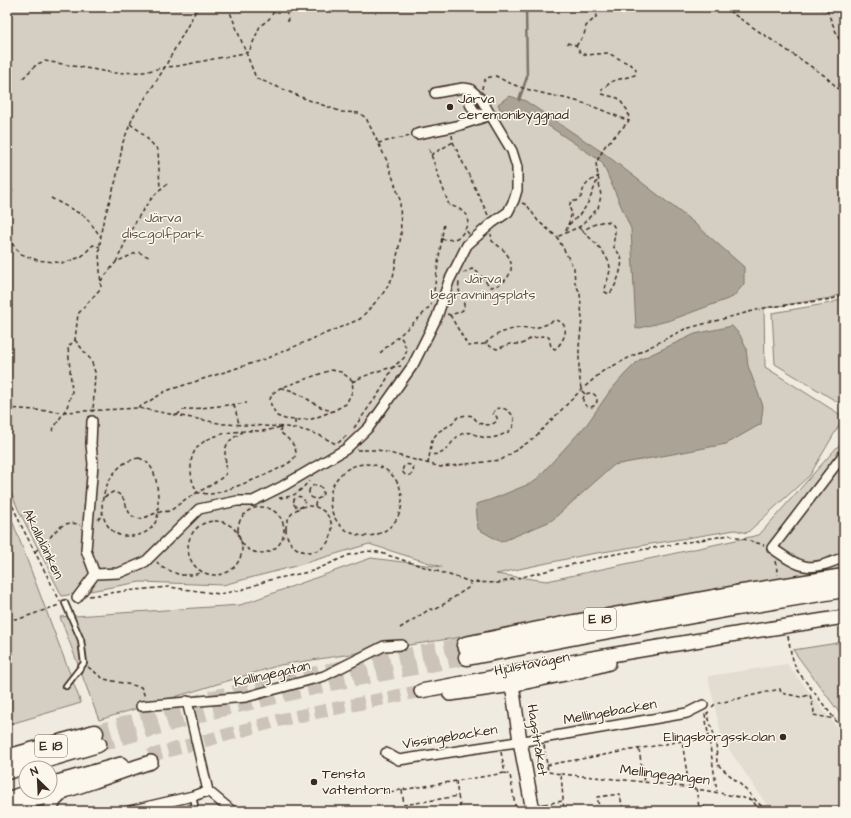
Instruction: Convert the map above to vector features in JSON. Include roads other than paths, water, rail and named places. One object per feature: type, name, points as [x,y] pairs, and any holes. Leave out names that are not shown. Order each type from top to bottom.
[{"type":"highway","name":"E 18","points":[[736,601],[844,577]]},
{"type":"highway","name":"E 18","points":[[466,651],[563,625],[736,601],[844,589]]},
{"type":"highway","name":"E 18","points":[[7,758],[97,738],[7,771]]},
{"type":"main road","name":"Hjulstavägen","points":[[421,695],[604,665],[646,650],[844,617]]},
{"type":"main road","name":"Hagstråket","points":[[512,679],[520,741],[526,809]]},
{"type":"main road","points":[[58,782],[150,759],[96,781],[58,793]]},
{"type":"main road","points":[[7,808],[35,800],[49,811],[54,801],[63,792]]},
{"type":"main road","points":[[7,799],[18,799]]},
{"type":"street","points":[[95,574],[119,573],[145,562],[199,509],[237,501],[253,501],[283,486],[346,449],[369,427],[410,369],[437,317],[436,306],[467,245],[508,212],[518,190],[515,162],[512,151],[481,99],[470,89],[463,88],[435,93]]},
{"type":"street","points":[[470,89],[470,104],[475,113],[490,116]]},
{"type":"street","points":[[417,134],[490,116]]},
{"type":"street","points":[[92,421],[93,464],[86,550],[95,574]]},
{"type":"street","points":[[844,454],[772,548],[789,560],[802,566],[814,567],[828,564],[844,557]]},
{"type":"street","points":[[77,598],[95,574]]},
{"type":"street","name":"Kallingegatan","points":[[141,706],[246,697],[324,676],[384,646],[402,645]]},
{"type":"street","points":[[187,701],[208,791],[232,811]]},
{"type":"street","name":"Mellingebacken","points":[[520,741],[688,712],[703,705]]},
{"type":"street","name":"Vissingebacken","points":[[386,753],[399,760],[520,741]]},
{"type":"street","points":[[128,811],[193,796],[208,791]]},
{"type":"lane","points":[[63,604],[80,640],[84,663],[66,686]]},
{"type":"lane","points":[[185,811],[195,806],[193,796]]},
{"type":"waterway","points":[[519,100],[527,77],[526,7]]},
{"type":"tunnel","points":[[95,733],[209,699],[329,671],[465,645]]},
{"type":"tunnel","points":[[98,744],[212,711],[331,683],[467,657]]},
{"type":"tunnel","points":[[149,756],[284,719],[421,691]]},
{"type":"place","name":"Järva ceremonibyggnad","points":[[450,107]]},
{"type":"place","name":"Elingsborgsskolan","points":[[783,737]]},
{"type":"place","name":"Tensta vattentorn","points":[[314,782]]},
{"type":"park label","name":"Järva discgolfpark","points":[[163,226]]},
{"type":"park label","name":"Järva begravningsplats","points":[[483,288]]}]
